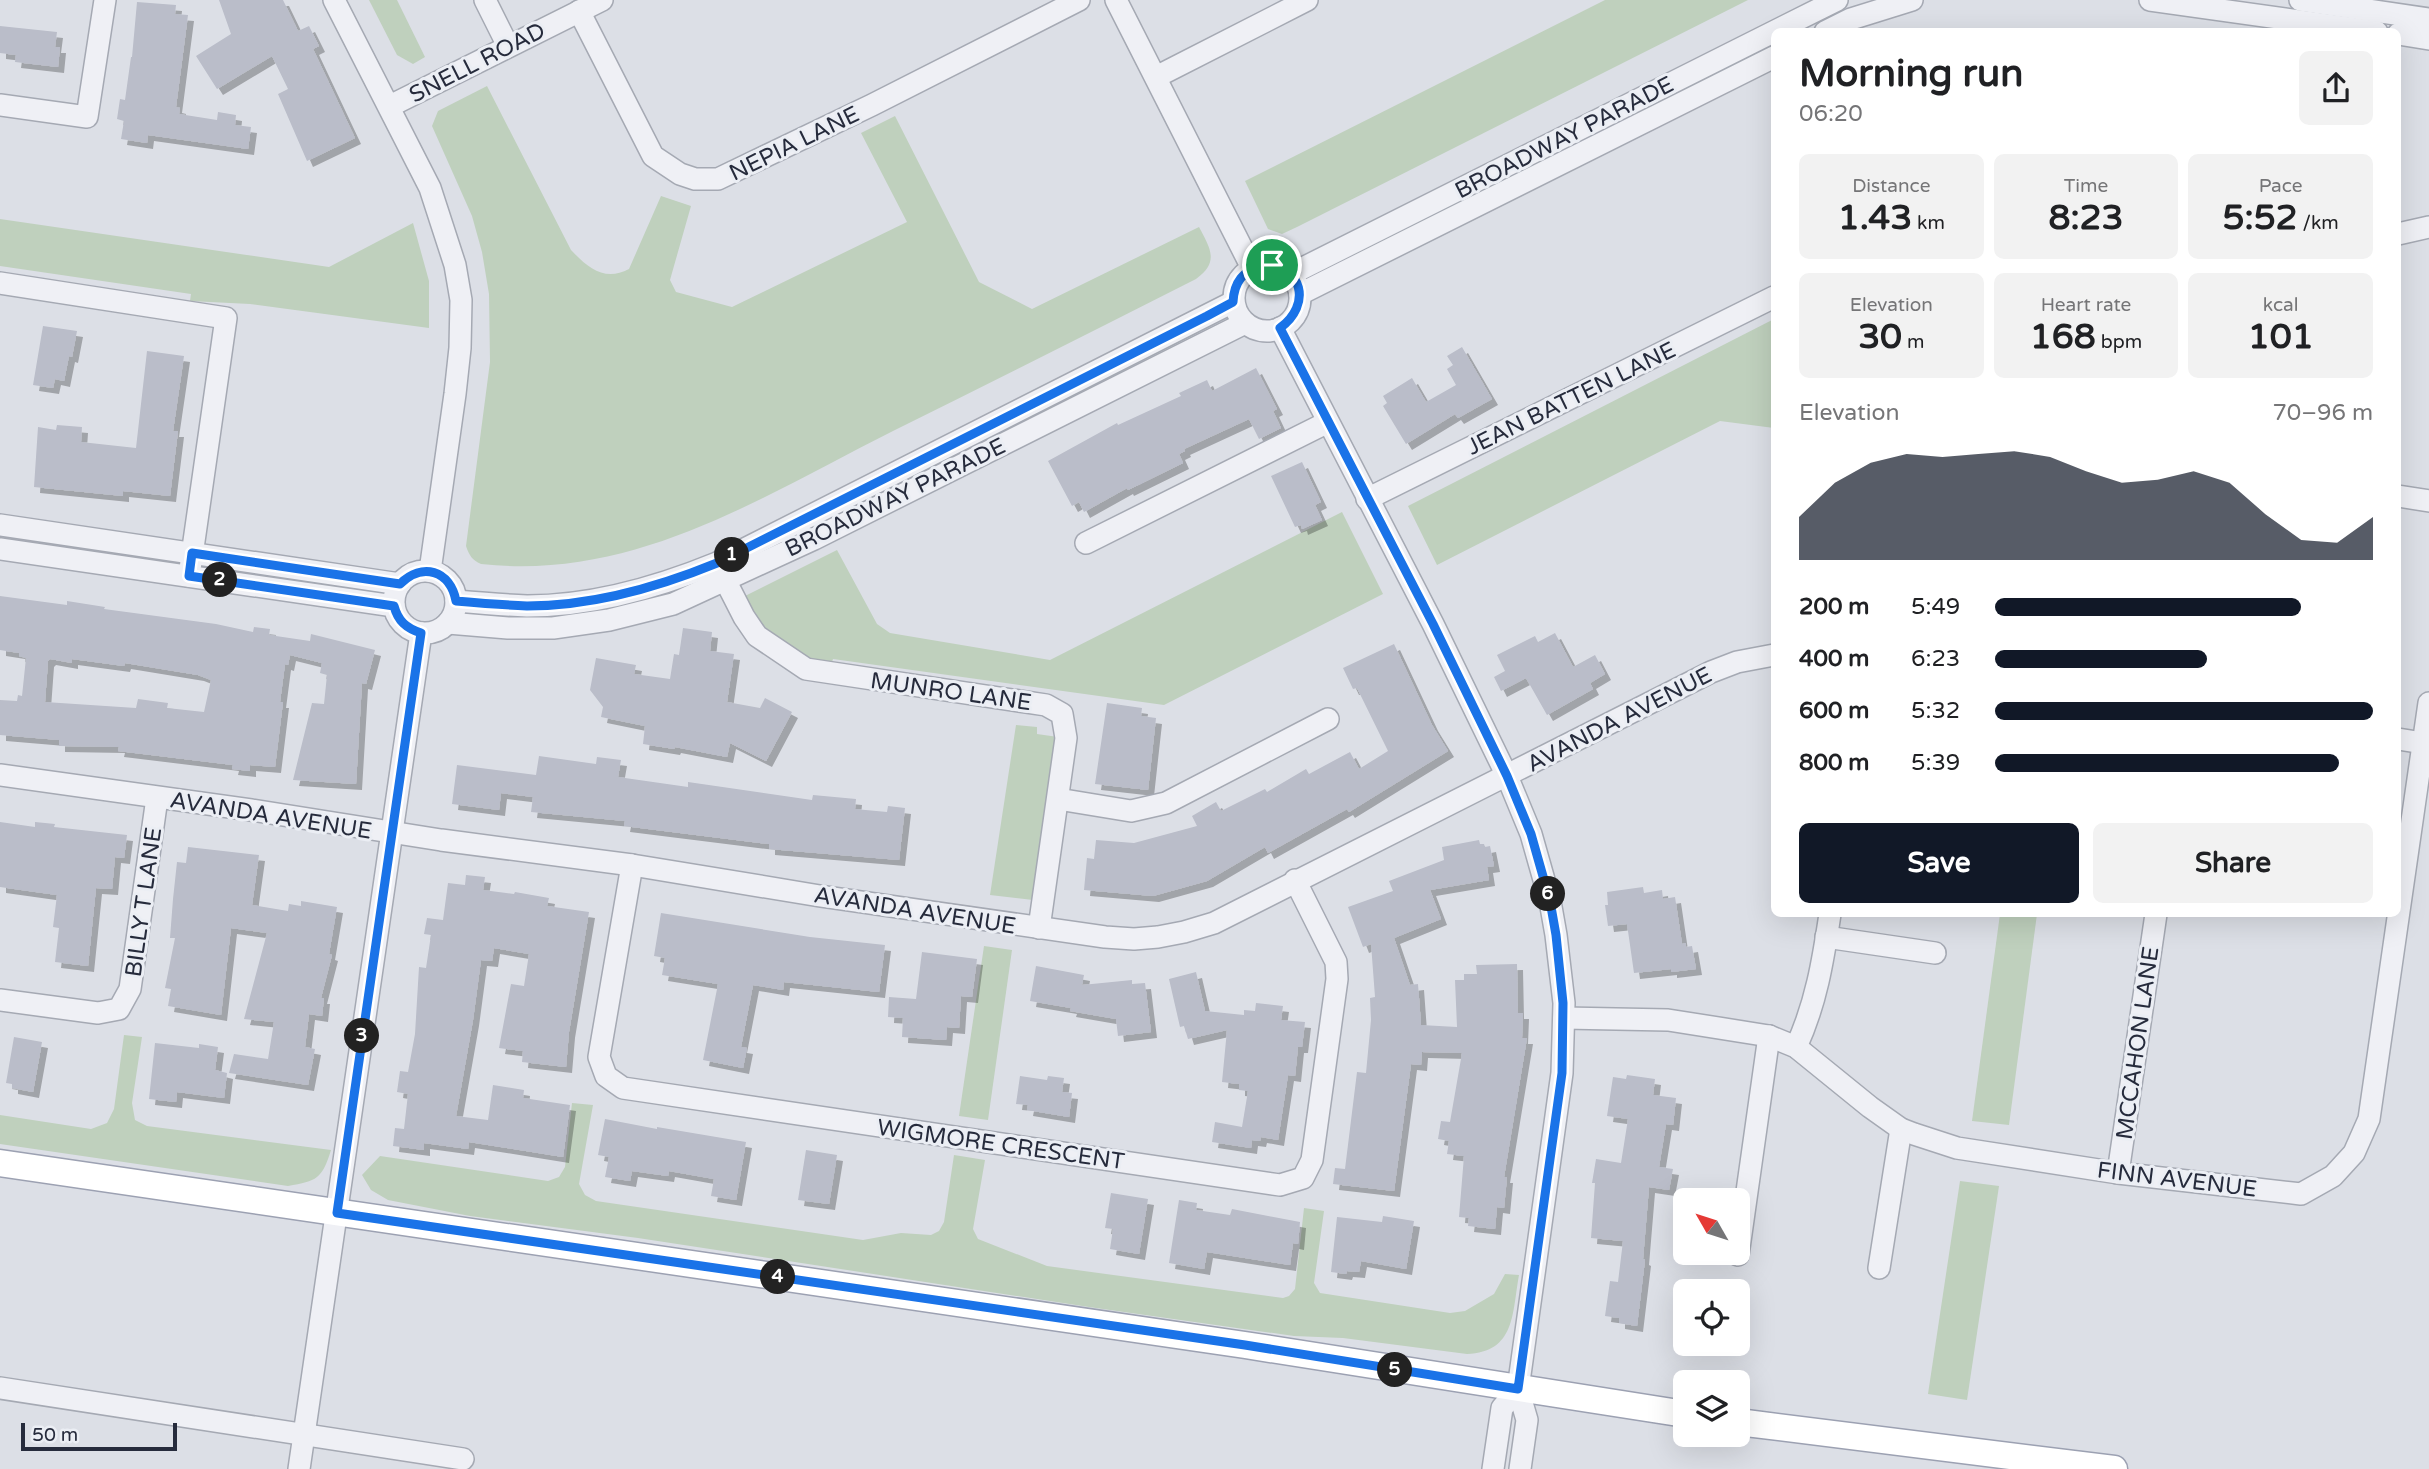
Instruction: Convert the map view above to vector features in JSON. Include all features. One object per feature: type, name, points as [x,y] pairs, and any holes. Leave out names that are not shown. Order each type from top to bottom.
[{"type":"main road","points":[[0,1163],[1231,1343],[1673,1412]]},
{"type":"main road","points":[[1750,1424],[2114,1469]]},
{"type":"street","points":[[0,105],[87,117],[105,0]]},
{"type":"street","points":[[334,0],[390,106],[435,201],[455,265],[461,300],[456,394],[430,572]]},
{"type":"street","points":[[485,0],[508,46]]},
{"type":"street","name":"SNELL ROAD","points":[[390,106],[601,0]]},
{"type":"street","name":"NEPIA LANE","points":[[579,11],[653,156],[680,174],[695,179],[718,179],[872,105],[1079,0]]},
{"type":"street","points":[[1116,0],[1252,268]]},
{"type":"street","points":[[1156,77],[1307,0]]},
{"type":"street","name":"BROADWAY PARADE","points":[[1781,28],[1837,0]]},
{"type":"street","points":[[2150,0],[2349,28]]},
{"type":"street","points":[[2300,0],[2429,19]]},
{"type":"street","points":[[1833,28],[1851,19],[1906,1]]},
{"type":"street","name":"BROADWAY PARADE","points":[[1291,274],[1771,33]]},
{"type":"street","points":[[2401,34],[2429,39]]},
{"type":"street","name":"BROADWAY PARADE","points":[[1300,294],[1771,58]]},
{"type":"street","points":[[2401,233],[2429,227]]},
{"type":"street","points":[[1272,265],[1291,274],[1297,284],[1300,294],[1298,308],[1292,320],[1280,328],[1262,331],[1244,323],[1237,313],[1233,302],[1237,282],[1252,268],[1272,265]]},
{"type":"street","points":[[0,283],[226,318],[189,576]]},
{"type":"street","name":"JEAN BATTEN LANE","points":[[1367,499],[1771,298]]},
{"type":"street","name":"BROADWAY PARADE","points":[[448,623],[553,628],[643,613],[673,604],[721,572],[1233,302]]},
{"type":"street","name":"BROADWAY PARADE","points":[[456,601],[529,606],[589,601],[721,572],[814,539],[1244,323]]},
{"type":"street","points":[[1280,328],[1433,624],[1507,776],[1531,834],[1550,901],[1560,968],[1564,1041],[1559,1109],[1518,1389],[1527,1420],[1520,1469]]},
{"type":"street","points":[[1086,543],[1328,422]]},
{"type":"street","points":[[2401,496],[2429,501]]},
{"type":"street","points":[[0,525],[400,584]]},
{"type":"street","points":[[0,549],[394,606]]},
{"type":"street","points":[[430,572],[445,579],[456,601],[454,613],[448,623],[435,631],[421,633],[403,624],[394,606],[394,598],[400,584],[413,573],[430,572]]},
{"type":"street","name":"MUNRO LANE","points":[[721,572],[757,636],[806,669],[1029,702],[1056,708],[1062,714],[1066,738],[1039,929]]},
{"type":"street","points":[[299,1469],[421,633]]},
{"type":"street","name":"AVANDA AVENUE","points":[[0,775],[251,810],[391,833],[632,865],[1039,929],[1134,939],[1184,932],[1238,912],[1295,880],[1711,672],[1771,656]]},
{"type":"street","name":"FINN AVENUE","points":[[2401,896],[2429,703]]},
{"type":"street","points":[[1058,799],[1131,811],[1166,803],[1328,719]]},
{"type":"street","points":[[2401,739],[2423,743]]},
{"type":"street","name":"BILLY T LANE","points":[[0,1000],[98,1013],[119,1009],[130,989],[158,798]]},
{"type":"street","name":"WIGMORE CRESCENT","points":[[632,865],[599,1057],[606,1076],[623,1088],[1280,1185],[1303,1178],[1312,1160],[1337,979],[1336,962],[1295,880]]},
{"type":"street","points":[[1796,1047],[1814,1005],[1829,917]]},
{"type":"street","name":"MCCAHON LANE","points":[[2118,1173],[2156,917]]},
{"type":"street","name":"FINN AVENUE","points":[[1564,1018],[1668,1020],[1769,1036],[1796,1047],[1901,1129],[1957,1148],[2118,1173],[2301,1194],[2333,1176],[2354,1153],[2369,1119],[2398,917]]},
{"type":"street","points":[[1826,937],[1935,953]]},
{"type":"street","points":[[1747,1188],[1769,1036]]},
{"type":"street","points":[[1880,1268],[1901,1129]]},
{"type":"street","points":[[0,1388],[463,1459]]},
{"type":"street","points":[[1493,1469],[1502,1408],[1518,1389]]},
{"type":"green space","points":[[369,0],[397,0],[425,57],[413,64],[397,55]]},
{"type":"green space","points":[[1605,0],[1748,0],[1297,227],[1282,234],[1268,229],[1245,181]]},
{"type":"green space","points":[[487,86],[571,250],[584,262],[605,273],[620,273],[629,269],[661,196],[691,206],[670,280],[676,292],[732,307],[907,222],[861,133],[895,116],[979,282],[1032,309],[1199,227],[1211,254],[1210,261],[1208,267],[1196,279],[745,507],[695,529],[644,547],[592,560],[538,566],[481,564],[471,557],[466,546],[490,362],[489,294],[482,252],[472,216],[432,126],[438,111]]},
{"type":"green space","points":[[0,219],[329,267],[413,223],[429,281],[429,328],[250,304],[190,301],[191,294],[0,266]]},
{"type":"green space","points":[[1771,321],[1771,428],[1720,421],[1437,565],[1408,506]]},
{"type":"green space","points":[[1342,512],[1383,594],[1164,705],[833,659],[831,665],[807,662],[760,628],[745,596],[837,550],[877,624],[890,633],[1050,660]]},
{"type":"green space","points":[[1016,725],[1037,727],[1037,734],[1058,737],[1033,900],[990,895]]},
{"type":"green space","points":[[2000,917],[2037,917],[2009,1125],[1972,1121]]},
{"type":"green space","points":[[984,946],[1012,950],[988,1120],[959,1116]]},
{"type":"green space","points":[[124,1035],[142,1037],[132,1103],[135,1120],[147,1126],[331,1150],[321,1173],[312,1180],[288,1186],[0,1144],[0,1115],[91,1129],[107,1123],[114,1109]]},
{"type":"green space","points":[[572,1103],[593,1105],[579,1184],[585,1195],[596,1201],[863,1240],[901,1233],[931,1235],[939,1231],[944,1222],[954,1155],[985,1160],[973,1229],[978,1239],[1047,1266],[1283,1298],[1295,1289],[1304,1208],[1324,1211],[1314,1283],[1320,1293],[1450,1313],[1465,1311],[1494,1294],[1505,1274],[1519,1275],[1512,1316],[1509,1328],[1495,1346],[1483,1352],[1467,1354],[1343,1338],[1294,1336],[638,1238],[470,1216],[388,1200],[371,1190],[362,1175],[380,1156],[548,1181],[559,1177],[565,1167]]},
{"type":"green space","points":[[1960,1181],[1999,1186],[1967,1400],[1928,1394]]},
{"type":"building","points":[[219,0],[283,0],[298,31],[309,26],[319,46],[313,49],[355,138],[307,161],[278,94],[288,89],[272,56],[217,89],[196,56],[231,34]]},
{"type":"building","points":[[137,2],[176,5],[175,14],[188,15],[176,107],[180,108],[179,114],[217,120],[218,112],[236,115],[235,125],[251,127],[248,149],[148,135],[147,143],[121,139],[124,121],[117,119],[120,99],[125,100]]},
{"type":"building","points":[[0,26],[57,32],[55,47],[60,47],[58,67],[15,62],[16,55],[0,53]]},
{"type":"building","points":[[43,326],[77,331],[64,381],[55,379],[53,388],[33,385]]},
{"type":"building","points":[[1462,347],[1492,399],[1458,418],[1455,414],[1406,444],[1383,406],[1387,403],[1383,396],[1412,378],[1426,402],[1456,385],[1447,369],[1453,365],[1447,356]]},
{"type":"building","points":[[147,351],[184,356],[173,431],[178,431],[170,496],[123,491],[123,496],[34,487],[38,427],[56,430],[57,425],[82,427],[81,442],[136,448]]},
{"type":"building","points":[[1256,368],[1277,409],[1273,411],[1281,428],[1259,439],[1249,419],[1184,449],[1185,451],[1179,454],[1183,463],[1128,490],[1127,488],[1084,512],[1079,502],[1072,506],[1048,461],[1117,423],[1118,425],[1181,396],[1179,393],[1207,380],[1212,391]]},
{"type":"building","points":[[1302,462],[1321,502],[1315,505],[1322,520],[1302,529],[1301,525],[1295,527],[1271,476]]},
{"type":"building","points":[[0,596],[67,605],[67,601],[253,632],[254,627],[270,629],[269,635],[310,641],[311,634],[375,650],[366,684],[362,683],[356,784],[293,780],[312,703],[324,704],[327,675],[320,673],[322,663],[290,655],[288,665],[285,664],[275,767],[250,765],[250,771],[232,769],[233,765],[118,751],[119,747],[59,746],[59,740],[0,735],[0,700],[17,701],[18,695],[22,696],[26,658],[19,656],[19,653],[0,650]],"holes":[[[50,659],[72,663],[72,659],[124,666],[125,663],[198,675],[211,680],[204,712],[167,708],[168,703],[138,699],[136,708],[45,702],[48,661]]]},
{"type":"building","points":[[683,628],[712,632],[710,651],[734,654],[727,702],[760,708],[765,698],[792,712],[766,761],[730,743],[727,757],[643,744],[645,726],[601,717],[603,707],[590,690],[596,658],[636,665],[634,674],[670,679],[674,654],[679,655]]},
{"type":"building","points":[[1555,633],[1573,667],[1595,655],[1605,674],[1590,683],[1593,689],[1547,715],[1526,678],[1501,691],[1494,677],[1505,671],[1497,655],[1535,636],[1538,642]]},
{"type":"building","points":[[1394,644],[1432,725],[1448,751],[1349,812],[1347,809],[1268,853],[1265,847],[1207,881],[1153,896],[1084,890],[1087,858],[1094,859],[1096,840],[1134,843],[1197,826],[1192,816],[1216,802],[1221,811],[1265,789],[1267,792],[1306,769],[1309,774],[1350,752],[1359,769],[1388,751],[1357,688],[1353,689],[1343,668]]},
{"type":"building","points":[[1107,703],[1142,708],[1141,716],[1156,718],[1148,790],[1095,784]]},
{"type":"building","points":[[539,756],[596,764],[597,757],[621,760],[618,777],[688,787],[688,782],[812,800],[813,795],[856,799],[855,809],[887,812],[888,806],[905,808],[899,860],[769,849],[769,844],[624,826],[625,821],[531,812],[533,797],[501,793],[499,810],[452,804],[457,765],[536,775]]},
{"type":"building","points":[[0,822],[35,827],[35,822],[55,824],[54,827],[127,835],[124,858],[115,857],[112,889],[96,888],[88,966],[55,962],[59,928],[53,927],[57,895],[0,887]]},
{"type":"building","points":[[1479,840],[1485,847],[1490,846],[1494,866],[1487,867],[1489,880],[1430,890],[1441,919],[1394,938],[1410,985],[1418,984],[1421,1025],[1457,1027],[1455,980],[1464,980],[1464,974],[1477,974],[1476,965],[1517,964],[1518,1013],[1523,1013],[1522,1038],[1527,1038],[1504,1177],[1507,1177],[1504,1208],[1497,1207],[1495,1229],[1468,1226],[1469,1218],[1459,1217],[1464,1156],[1447,1154],[1449,1141],[1438,1139],[1441,1121],[1450,1122],[1462,1053],[1422,1052],[1421,1065],[1411,1064],[1394,1191],[1333,1184],[1335,1168],[1345,1169],[1357,1072],[1366,1073],[1371,1020],[1370,998],[1375,997],[1371,944],[1363,947],[1348,907],[1393,891],[1389,881],[1444,860],[1442,847]]},
{"type":"building","points":[[188,847],[259,855],[252,905],[288,911],[289,904],[301,906],[301,901],[337,907],[329,954],[332,955],[321,998],[324,998],[322,1016],[309,1014],[305,1047],[315,1049],[308,1085],[229,1073],[234,1054],[268,1059],[274,1022],[244,1019],[267,933],[231,928],[221,1015],[168,1006],[171,989],[165,988],[175,938],[170,938],[177,862],[186,863]]},
{"type":"building","points":[[466,875],[485,877],[483,890],[549,898],[547,906],[589,912],[569,1032],[566,1067],[522,1062],[523,1051],[499,1048],[511,984],[524,986],[529,954],[494,948],[492,961],[481,960],[456,1116],[488,1120],[493,1085],[524,1090],[523,1098],[570,1105],[563,1157],[469,1142],[468,1149],[424,1143],[424,1150],[393,1146],[395,1128],[404,1129],[408,1094],[397,1092],[400,1071],[408,1072],[415,1034],[419,967],[426,968],[431,935],[424,934],[427,918],[443,920],[448,883],[465,885]]},
{"type":"building","points":[[1643,887],[1644,893],[1662,890],[1663,899],[1675,897],[1682,944],[1686,943],[1686,947],[1692,946],[1696,969],[1634,973],[1627,924],[1608,926],[1605,905],[1608,905],[1607,892]]},
{"type":"building","points":[[661,913],[810,937],[885,945],[879,992],[784,982],[783,990],[753,985],[741,1047],[747,1048],[743,1068],[703,1060],[718,984],[662,975],[665,958],[654,956]]},
{"type":"building","points":[[922,952],[977,959],[972,997],[961,996],[959,1028],[947,1027],[946,1040],[902,1037],[903,1018],[888,1017],[889,997],[916,999]]},
{"type":"building","points":[[1036,966],[1084,975],[1082,985],[1132,980],[1132,984],[1145,983],[1151,1032],[1118,1036],[1116,1019],[1030,1001]]},
{"type":"building","points":[[1196,972],[1205,1011],[1244,1015],[1244,1010],[1255,1011],[1256,1003],[1283,1006],[1281,1020],[1305,1022],[1302,1047],[1298,1047],[1295,1076],[1288,1075],[1278,1140],[1261,1137],[1260,1141],[1252,1140],[1251,1148],[1212,1142],[1215,1122],[1242,1127],[1248,1091],[1239,1090],[1239,1084],[1222,1082],[1227,1030],[1188,1039],[1184,1026],[1180,1027],[1169,979]]},
{"type":"building","points":[[14,1037],[42,1042],[33,1092],[12,1088],[12,1084],[6,1083]]},
{"type":"building","points":[[155,1043],[199,1048],[199,1044],[218,1047],[215,1070],[227,1073],[224,1098],[177,1092],[176,1102],[149,1099]]},
{"type":"building","points":[[1627,1075],[1655,1079],[1653,1095],[1676,1098],[1673,1125],[1666,1124],[1659,1167],[1673,1169],[1669,1190],[1649,1187],[1645,1260],[1637,1326],[1619,1323],[1619,1318],[1605,1316],[1610,1281],[1618,1282],[1623,1241],[1591,1238],[1595,1183],[1592,1183],[1596,1159],[1621,1163],[1628,1119],[1607,1116],[1613,1077],[1626,1079]]},
{"type":"building","points":[[1020,1076],[1047,1080],[1048,1076],[1064,1078],[1062,1092],[1072,1093],[1069,1117],[1027,1110],[1028,1105],[1016,1104]]},
{"type":"building","points":[[605,1119],[746,1142],[736,1200],[711,1196],[714,1179],[669,1171],[668,1176],[632,1171],[630,1181],[605,1177],[609,1157],[598,1155]]},
{"type":"building","points":[[806,1150],[837,1155],[829,1204],[798,1200]]},
{"type":"building","points":[[1111,1193],[1148,1199],[1139,1254],[1110,1249],[1113,1229],[1105,1228]]},
{"type":"building","points":[[1179,1200],[1197,1203],[1196,1210],[1230,1215],[1232,1209],[1300,1222],[1298,1244],[1293,1243],[1290,1265],[1207,1252],[1204,1269],[1169,1263]]},
{"type":"building","points":[[1383,1216],[1414,1221],[1406,1269],[1361,1261],[1359,1272],[1331,1272],[1337,1217],[1382,1222]]},
{"type":"route","points":[[1272,265],[1291,274],[1300,294],[1298,308],[1292,320],[1280,328],[1433,624],[1507,776],[1531,834],[1550,901],[1563,1003],[1562,1073],[1518,1389],[1245,1345],[337,1213],[421,633],[403,624],[394,606],[189,576],[192,553],[400,584],[413,573],[430,572],[438,574],[451,585],[456,601],[509,605],[589,601],[655,586],[717,563],[1207,316],[1233,302],[1237,282],[1243,274],[1252,268],[1272,265]]}]
